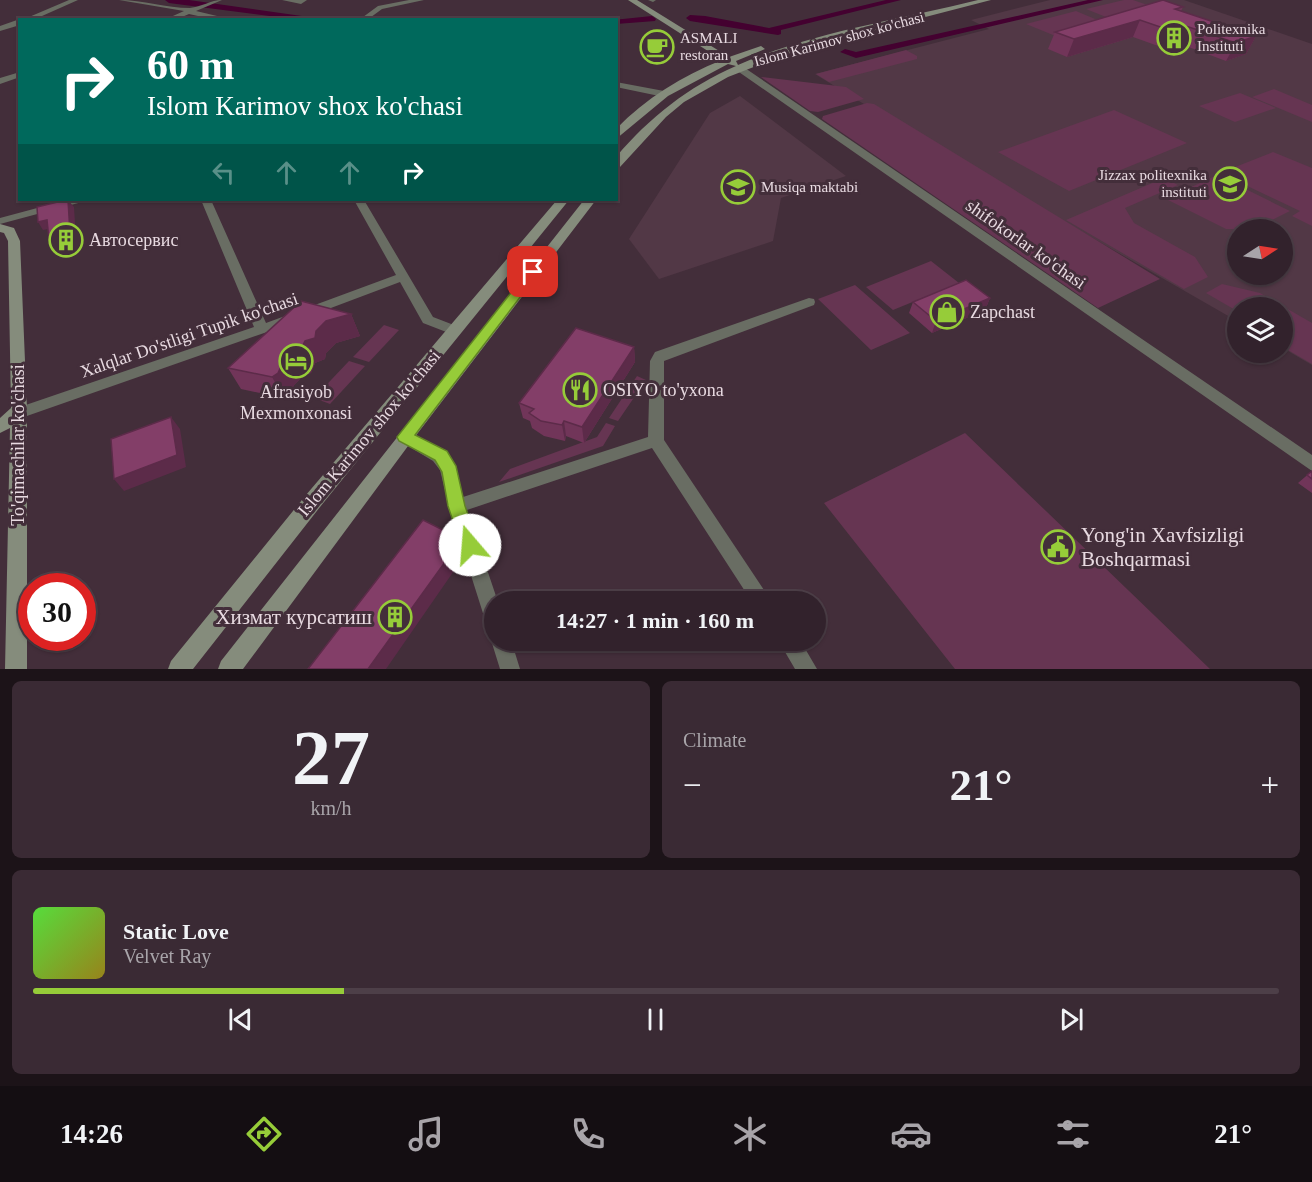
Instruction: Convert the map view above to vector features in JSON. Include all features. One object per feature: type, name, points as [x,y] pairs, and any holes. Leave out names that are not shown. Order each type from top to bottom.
[{"type":"main road","points":[[632,0],[728,60]]},
{"type":"main road","points":[[652,0],[743,63]]},
{"type":"main road","name":"Islom Karimov shox ko'chasi","points":[[618,163],[653,123],[668,110],[682,99],[743,63],[813,33],[955,0]]},
{"type":"main road","name":"Islom Karimov shox ko'chasi","points":[[618,134],[664,94],[703,71],[728,60],[743,63],[832,38],[987,0]]},
{"type":"main road","name":"Islom Karimov shox ko'chasi","points":[[179,669],[313,501],[562,201]]},
{"type":"main road","name":"Islom Karimov shox ko'chasi","points":[[229,669],[405,437],[589,201]]},
{"type":"main road","name":"To'qimachilar ko'chasi","points":[[0,228],[9,231],[15,241],[19,411],[16,669]]},
{"type":"main road","points":[[0,426],[19,411]]},
{"type":"street","points":[[30,18],[75,0]]},
{"type":"street","points":[[122,0],[192,10]]},
{"type":"street","points":[[172,18],[219,0]]},
{"type":"street","points":[[285,0],[300,2],[304,0]]},
{"type":"street","points":[[365,18],[380,7],[399,1],[421,0]]},
{"type":"street","points":[[192,10],[192,14],[218,18]]},
{"type":"street","points":[[0,29],[18,23]]},
{"type":"street","name":"shifokorlar ko'chasi","points":[[743,63],[1312,464]]},
{"type":"street","points":[[0,81],[18,75]]},
{"type":"street","points":[[618,84],[664,94]]},
{"type":"street","points":[[0,221],[29,205],[68,201]]},
{"type":"street","points":[[206,201],[262,329]]},
{"type":"street","points":[[360,201],[428,321],[454,330]]},
{"type":"street","name":"Xalqlar Do'stligi Tupik ko'chasi","points":[[19,411],[262,329],[404,276]]},
{"type":"street","points":[[756,591],[656,441],[657,361],[660,356],[809,302]]},
{"type":"street","points":[[405,437],[441,456],[450,471],[457,506],[485,591]]},
{"type":"street","points":[[457,506],[656,441]]},
{"type":"street","points":[[504,651],[510,669]]},
{"type":"street","points":[[795,651],[807,669]]},
{"type":"shaded area","points":[[1050,0],[1184,0],[1312,44],[1312,365],[1293,354],[1293,297],[1227,297],[1227,315],[934,147],[815,74],[989,29],[971,20]]},
{"type":"shaded area","points":[[1133,0],[1159,9],[1116,21],[1086,9]]},
{"type":"shaded area","points":[[1076,11],[1107,24],[1058,37],[1026,24]]},
{"type":"shaded area","points":[[906,50],[917,56],[917,59],[829,82],[816,74]]},
{"type":"shaded area","points":[[761,77],[846,87],[864,99],[818,112],[810,111]]},
{"type":"shaded area","points":[[1274,89],[1312,105],[1312,122],[1252,97]]},
{"type":"shaded area","points":[[1240,93],[1276,108],[1235,122],[1199,106]]},
{"type":"shaded area","name":"Musiqa maktabi","points":[[740,96],[846,176],[781,198],[773,241],[659,279],[629,239],[710,113]]},
{"type":"shaded area","points":[[867,103],[874,104],[1160,279],[1098,308],[822,119],[823,116]]},
{"type":"shaded area","points":[[1114,110],[1187,143],[1069,191],[998,152]]},
{"type":"shaded area","points":[[1273,152],[1312,168],[1312,226],[1292,216],[1300,211],[1220,173]]},
{"type":"shaded area","points":[[1217,175],[1290,211],[1274,219],[1227,219],[1226,229],[1166,199]]},
{"type":"shaded area","points":[[1164,178],[1178,185],[1125,208],[1134,223],[1195,257],[1208,277],[1184,289],[1066,220]]},
{"type":"shaded area","points":[[931,261],[959,283],[893,310],[866,287]]},
{"type":"shaded area","points":[[1222,284],[1260,293],[1267,297],[1227,297],[1227,305],[1206,293]]},
{"type":"shaded area","points":[[855,285],[910,333],[871,350],[818,299]]},
{"type":"shaded area","points":[[1293,312],[1312,323],[1312,364],[1293,353]]},
{"type":"shaded area","points":[[384,325],[399,330],[369,362],[353,357]]},
{"type":"shaded area","points":[[349,361],[365,366],[330,404],[314,398]]},
{"type":"shaded area","points":[[637,376],[646,380],[618,421],[609,418]]},
{"type":"shaded area","points":[[606,423],[615,426],[603,446],[499,482],[510,469],[597,437]]},
{"type":"shaded area","points":[[965,433],[1210,669],[955,669],[824,503]]},
{"type":"building","points":[[1163,0],[1183,7],[1175,9],[1256,36],[1236,43],[1183,25],[1169,30],[1140,20],[1074,39],[1055,32]]},
{"type":"building","points":[[68,201],[70,233],[49,239],[47,220],[38,222],[37,207]]},
{"type":"building","points":[[966,280],[990,298],[936,321],[913,302]]},
{"type":"building","points":[[301,301],[351,314],[326,321],[316,331],[315,338],[305,341],[300,351],[282,364],[278,373],[272,377],[228,368]]},
{"type":"building","name":"OSIYO to'yxona","points":[[576,328],[634,347],[582,427],[564,421],[562,425],[541,421],[529,413],[534,409],[519,403]]},
{"type":"building","points":[[171,417],[177,455],[114,479],[111,439]]},
{"type":"building","name":"Хизмат курсатиш","points":[[423,520],[445,531],[453,551],[368,669],[308,669]]},
{"type":"waterway","points":[[169,0],[310,18]]},
{"type":"waterway","points":[[770,30],[897,0]]},
{"type":"waterway","points":[[845,52],[856,55],[1099,0]]},
{"type":"waterway","points":[[690,18],[778,32]]},
{"type":"waterway","points":[[618,21],[652,19]]},
{"type":"place","name":"Politexnika Instituti","points":[[1174,38]]},
{"type":"place","name":"ASMALI restoran","points":[[657,47]]},
{"type":"place","name":"Jizzax politexnika instituti","points":[[1230,184]]},
{"type":"place","name":"Musiqa maktabi","points":[[738,187]]},
{"type":"place","name":"Автосервис","points":[[66,240]]},
{"type":"place","name":"Zapchast","points":[[947,312]]},
{"type":"place","name":"Afrasiyob Mexmonxonasi","points":[[296,361]]},
{"type":"place","name":"OSIYO to'yxona","points":[[580,390]]},
{"type":"place","name":"Yong'in Xavfsizligi Boshqarmasi","points":[[1058,547]]},
{"type":"place","name":"Хизмат курсатиш","points":[[395,617]]},
{"type":"route","points":[[470,545],[457,506],[450,471],[441,456],[405,437],[533,272]]}]
